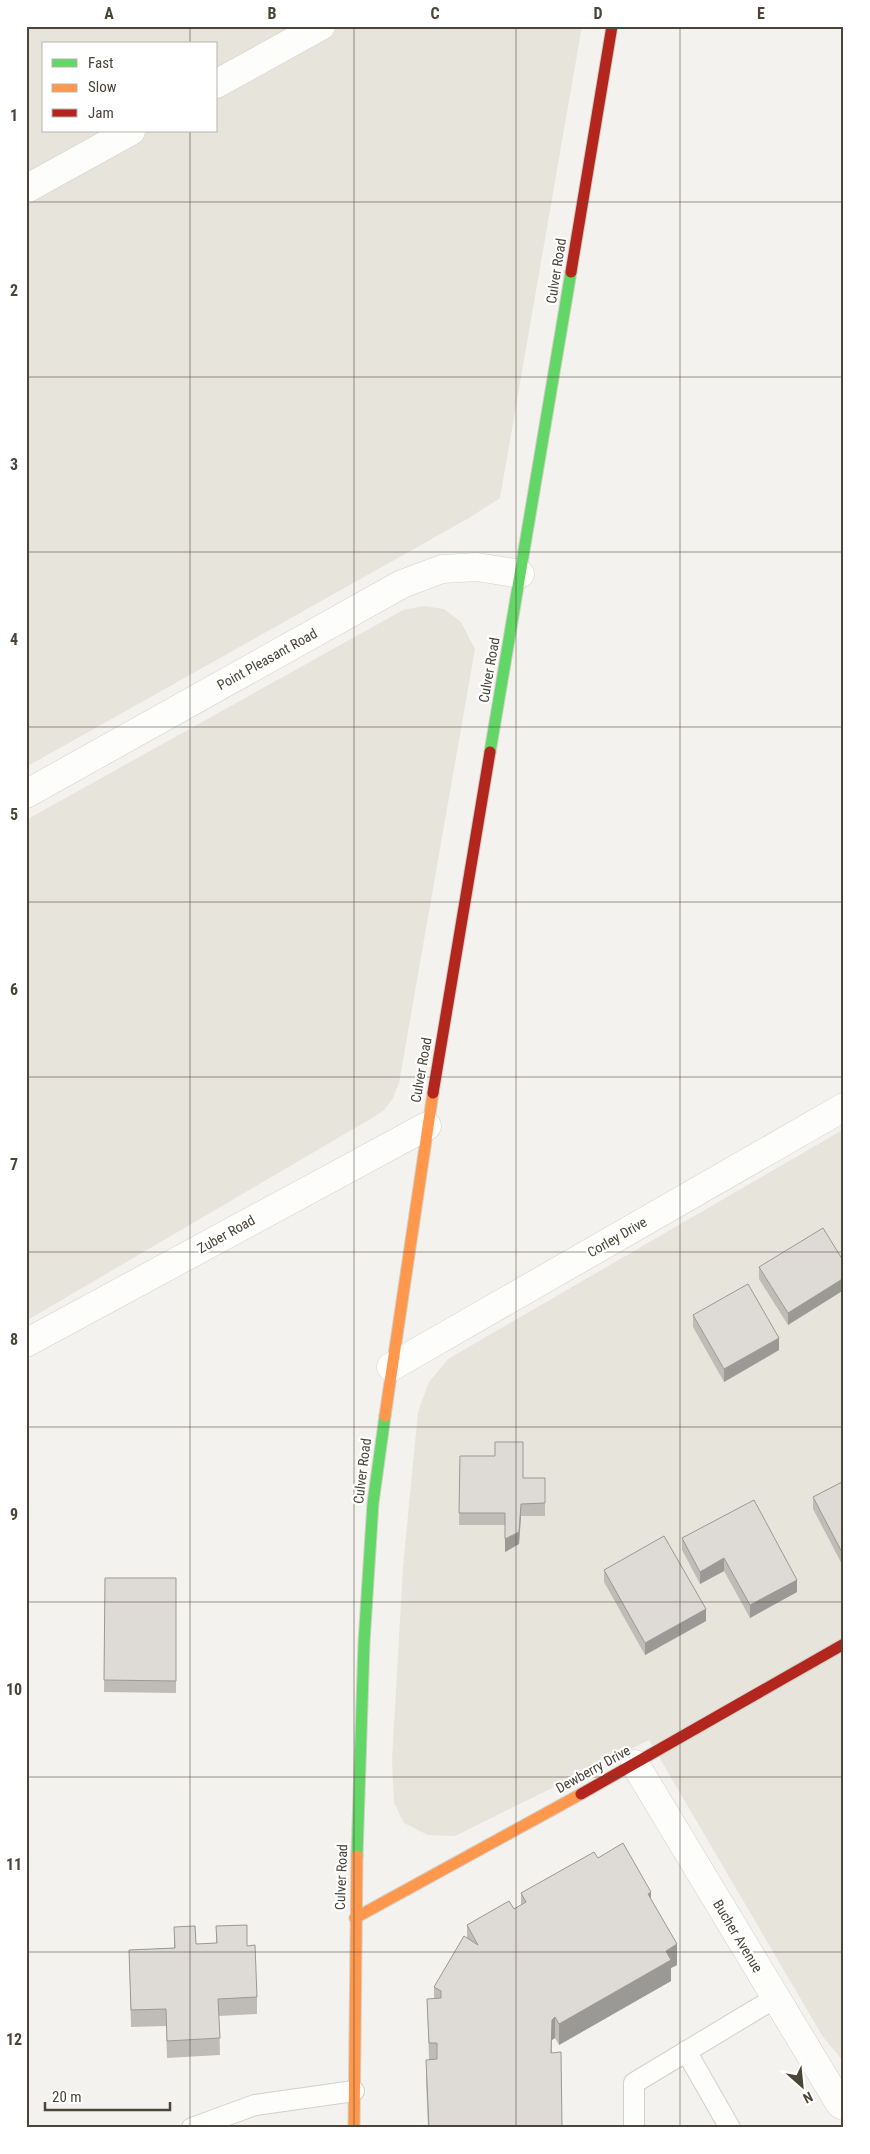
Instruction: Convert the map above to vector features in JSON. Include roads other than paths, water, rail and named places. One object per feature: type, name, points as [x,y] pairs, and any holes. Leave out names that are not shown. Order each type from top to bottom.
[{"type":"main road","name":"Culver Road","points":[[354,2128],[355,1918],[364,1643],[373,1503],[391,1366],[427,1126],[612,26]]},
{"type":"main road","name":"Dewberry Drive","points":[[355,1918],[635,1764],[844,1644]]},
{"type":"street","points":[[218,83],[321,26]]},
{"type":"street","points":[[26,189],[129,132]]},
{"type":"street","name":"Point Pleasant Road","points":[[26,794],[402,584],[442,569],[477,566],[520,574]]},
{"type":"street","name":"Corley Drive","points":[[391,1366],[844,1107]]},
{"type":"street","name":"Zuber Road","points":[[26,1342],[427,1126]]},
{"type":"street","name":"Bucher Avenue","points":[[635,1764],[775,1998],[840,2104],[844,2106]]},
{"type":"lane","points":[[634,2128],[634,2083],[775,1998]]},
{"type":"lane","points":[[686,2051],[730,2128]]},
{"type":"lane","points":[[192,2128],[255,2105],[354,2091]]}]
